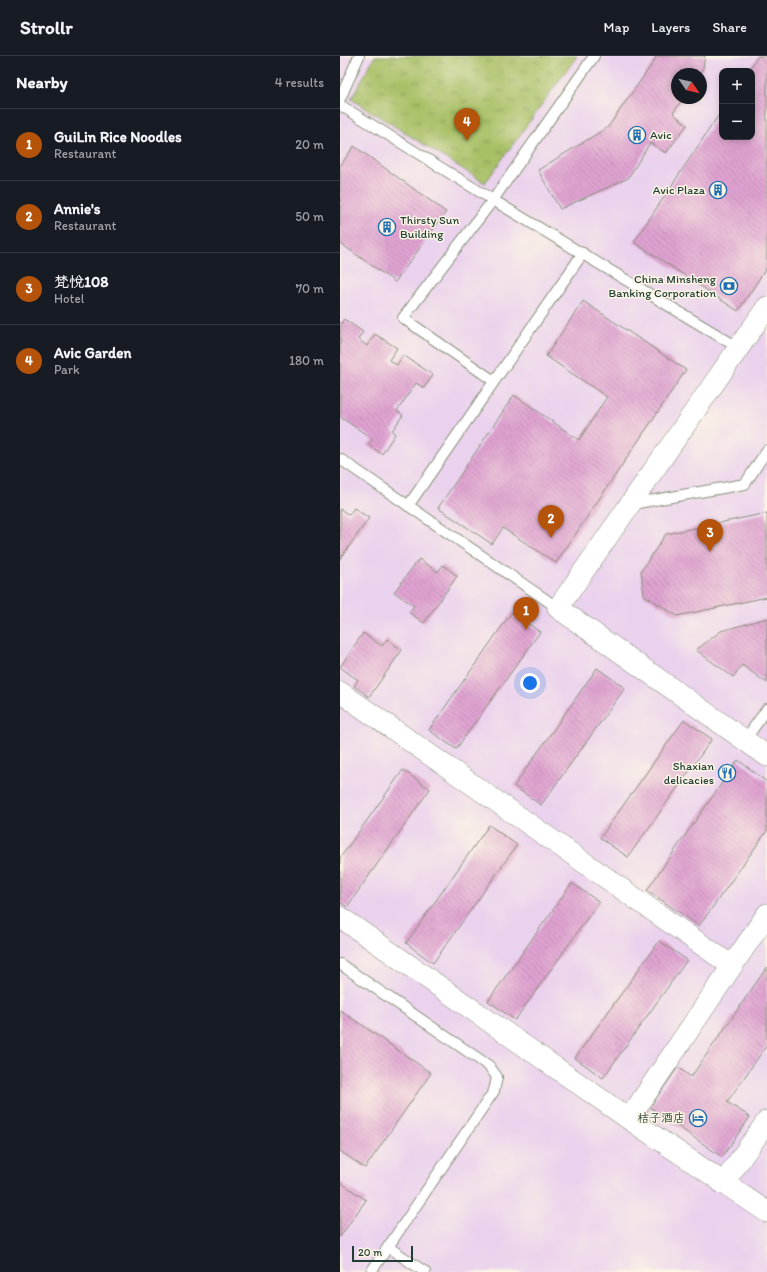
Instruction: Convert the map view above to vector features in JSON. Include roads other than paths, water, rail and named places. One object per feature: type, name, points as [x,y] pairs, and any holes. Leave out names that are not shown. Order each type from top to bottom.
[{"type":"street","points":[[766,314],[739,348],[558,608],[767,756]]},
{"type":"street","points":[[340,692],[732,966]]},
{"type":"street","points":[[629,1119],[767,914]]},
{"type":"street","points":[[340,918],[723,1184],[767,1212]]},
{"type":"street","points":[[723,1184],[767,1121]]},
{"type":"lane","points":[[340,99],[359,56]]},
{"type":"lane","points":[[494,381],[403,318],[493,200],[594,56]]},
{"type":"lane","points":[[340,105],[493,200],[584,253],[739,348]]},
{"type":"lane","points":[[408,506],[584,253]]},
{"type":"lane","points":[[630,504],[745,484],[767,450]]},
{"type":"lane","points":[[340,459],[558,608]]},
{"type":"lane","points":[[745,740],[767,709]]},
{"type":"lane","points":[[340,964],[490,1066],[497,1077],[494,1091],[371,1272]]},
{"type":"lane","points":[[388,1247],[425,1272]]},
{"type":"place","name":"Avic","points":[[637,135]]},
{"type":"place","name":"Avic Garden","points":[[467,141]]},
{"type":"place","name":"Avic Plaza","points":[[718,190]]},
{"type":"place","name":"Thirsty Sun Building","points":[[387,227]]},
{"type":"place","name":"China Minsheng Banking Corporation","points":[[729,286]]},
{"type":"place","name":"Annie's","points":[[551,538]]},
{"type":"place","name":"梵悦108","points":[[710,552]]},
{"type":"place","name":"GuiLin Rice Noodles","points":[[526,630]]},
{"type":"place","name":"Shaxian delicacies","points":[[727,773]]},
{"type":"place","name":"桔子酒店","points":[[698,1118]]}]
